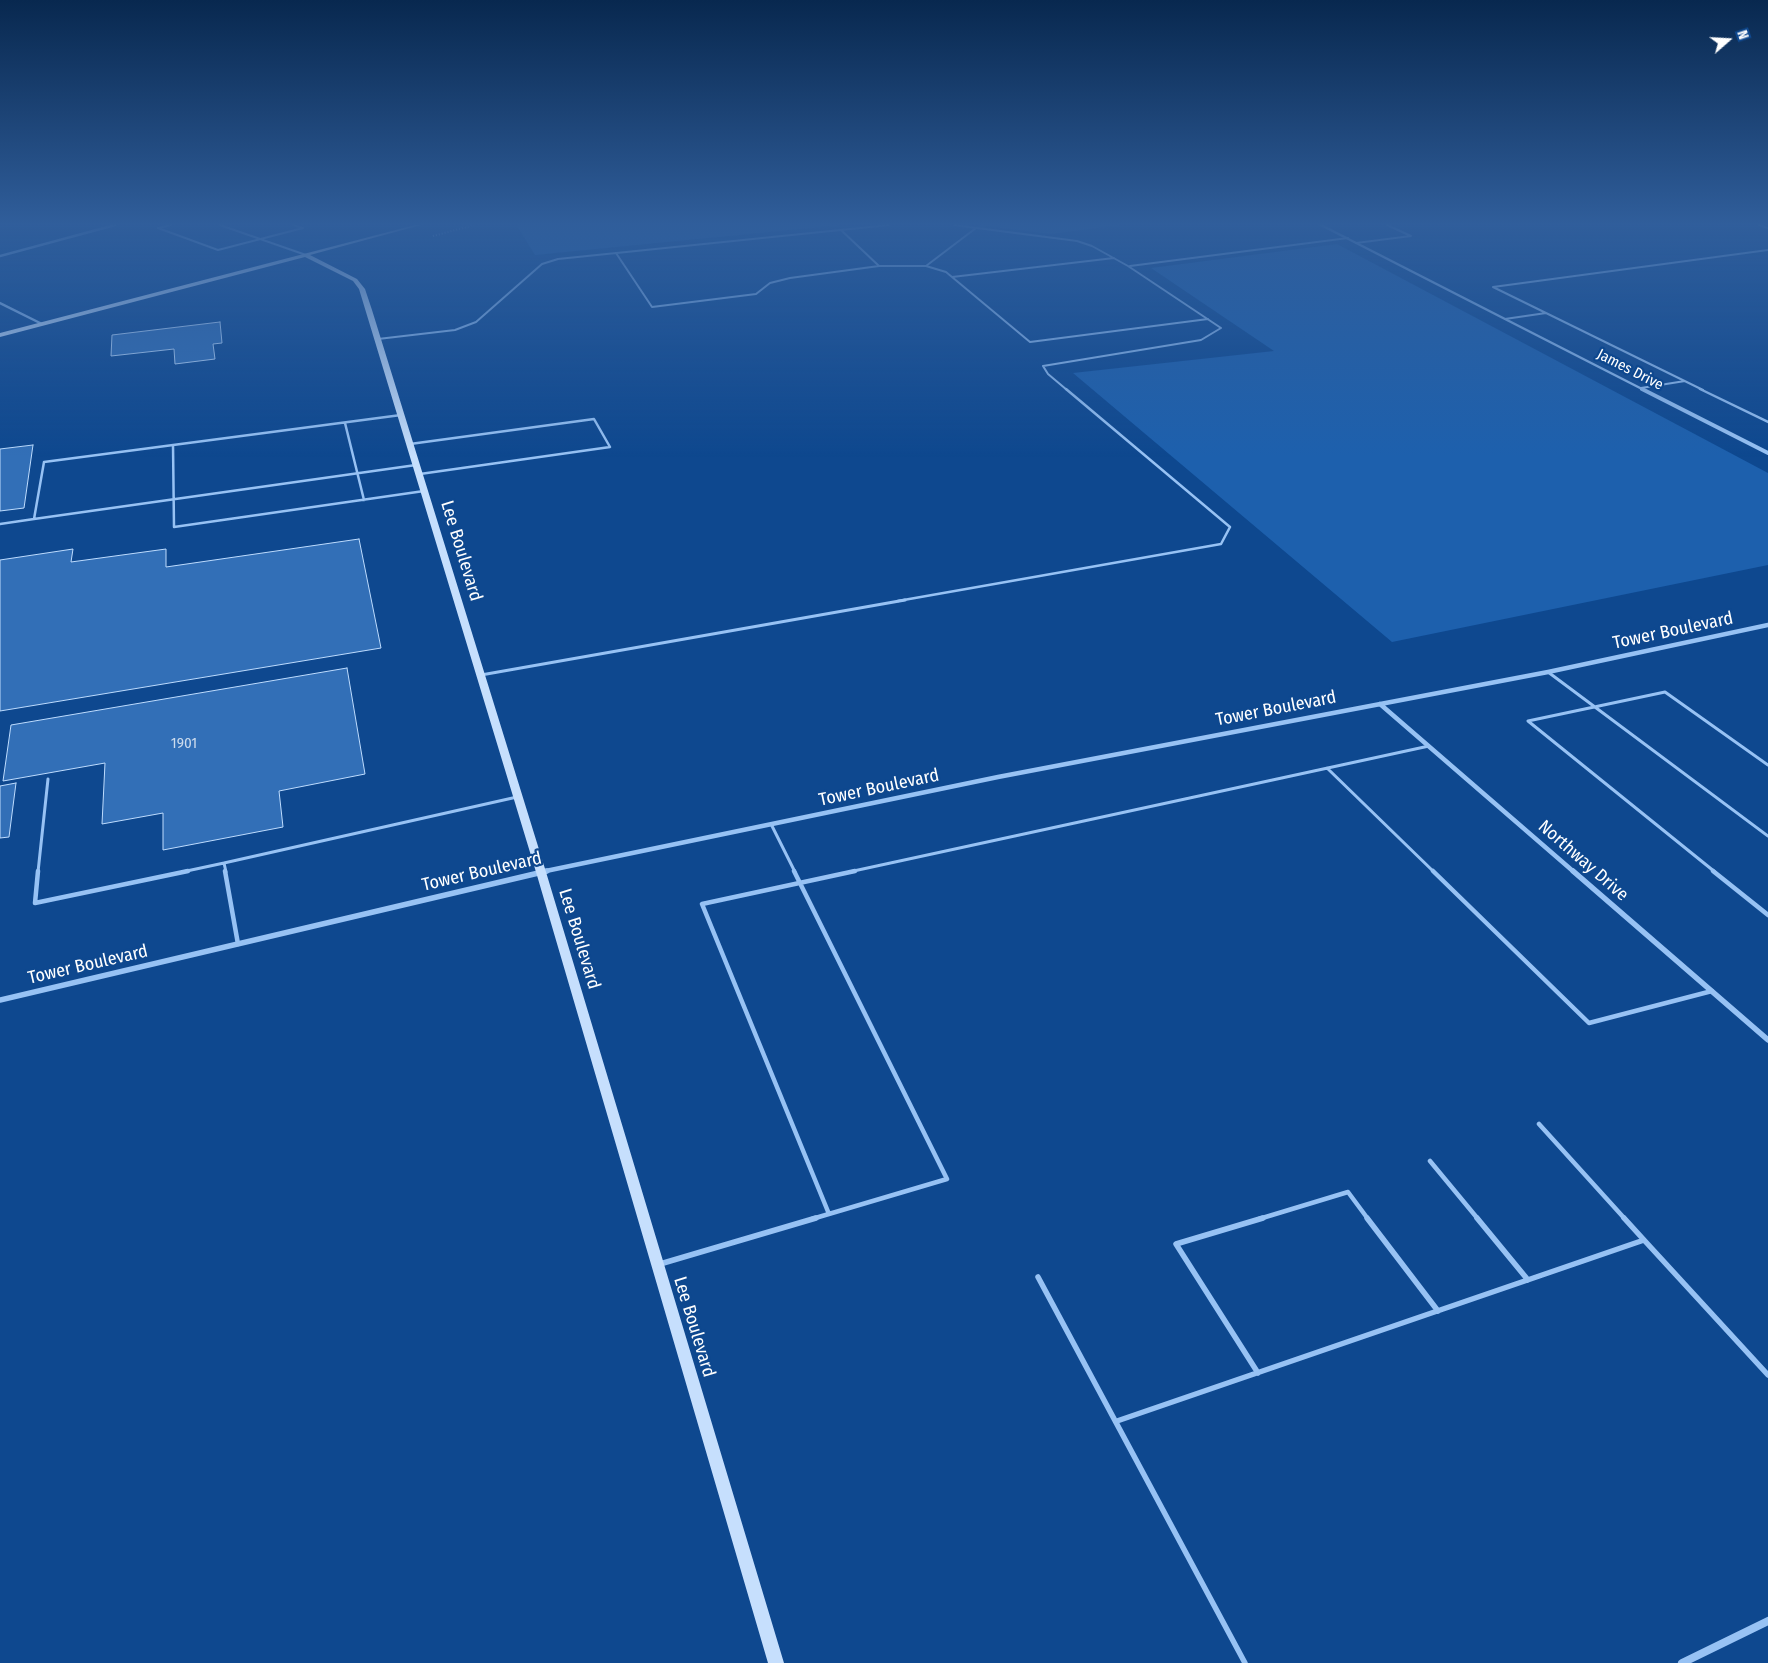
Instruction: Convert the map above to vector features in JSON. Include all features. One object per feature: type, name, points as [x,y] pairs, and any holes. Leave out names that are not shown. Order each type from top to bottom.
[{"type":"street","points":[[0,303],[42,324]]},
{"type":"street","points":[[0,335],[124,303]]},
{"type":"street","name":"Lee Boulevard","points":[[366,303],[541,872],[776,1663]]},
{"type":"street","name":"James Drive","points":[[1474,303],[1768,453]]},
{"type":"street","name":"Tower Boulevard","points":[[0,1000],[541,872],[998,777],[1548,672],[1768,625]]},
{"type":"street","name":"Northway Drive","points":[[1380,704],[1768,1040]]},
{"type":"street","points":[[1682,1663],[1768,1621]]},
{"type":"lane","points":[[378,339],[455,330],[476,322],[498,303]]},
{"type":"lane","points":[[649,303],[652,307],[687,303]]},
{"type":"lane","points":[[983,303],[1030,342],[1208,319]]},
{"type":"lane","points":[[480,675],[1221,544],[1230,527],[1048,374],[1043,366],[1057,362],[1201,340],[1221,328],[1183,303]]},
{"type":"lane","points":[[1525,303],[1768,422]]},
{"type":"lane","points":[[1506,319],[1546,313]]},
{"type":"lane","points":[[1641,388],[1685,381]]},
{"type":"lane","points":[[34,519],[44,462],[401,416]]},
{"type":"lane","points":[[0,524],[358,474],[417,470],[610,447],[594,419],[410,444]]},
{"type":"lane","points":[[345,423],[364,500]]},
{"type":"lane","points":[[173,445],[174,527],[424,491]]},
{"type":"lane","points":[[1548,672],[1768,836]]},
{"type":"lane","points":[[1768,764],[1665,692],[1528,721],[1768,915]]},
{"type":"lane","points":[[829,1214],[702,904],[1429,746]]},
{"type":"lane","points":[[1328,768],[1589,1023],[1712,991]]},
{"type":"lane","points":[[48,779],[35,903],[224,863],[517,797]]},
{"type":"lane","points":[[658,1265],[947,1179],[771,824]]},
{"type":"lane","points":[[224,863],[238,944]]},
{"type":"lane","points":[[1539,1124],[1768,1375]]},
{"type":"lane","points":[[1430,1161],[1528,1280]]},
{"type":"lane","points":[[1258,1373],[1176,1244],[1348,1192],[1438,1311]]},
{"type":"lane","points":[[1118,1421],[1644,1240]]},
{"type":"lane","points":[[1038,1277],[1118,1421],[1245,1663]]},
{"type":"shaded area","points":[[1202,303],[1447,303],[1768,473],[1768,565],[1392,642],[1073,373],[1274,351]]},
{"type":"building","points":[[220,322],[222,343],[213,344],[215,359],[175,364],[174,349],[111,356],[112,335]]},
{"type":"building","points":[[33,445],[24,508],[0,511],[0,449]]},
{"type":"building","points":[[359,539],[381,648],[0,711],[0,560],[73,549],[71,562],[166,549],[166,567]]},
{"type":"building","points":[[347,668],[365,774],[279,791],[283,827],[163,850],[163,813],[102,824],[105,763],[3,781],[11,725]]},
{"type":"building","points":[[16,783],[9,837],[0,838],[0,786]]}]
